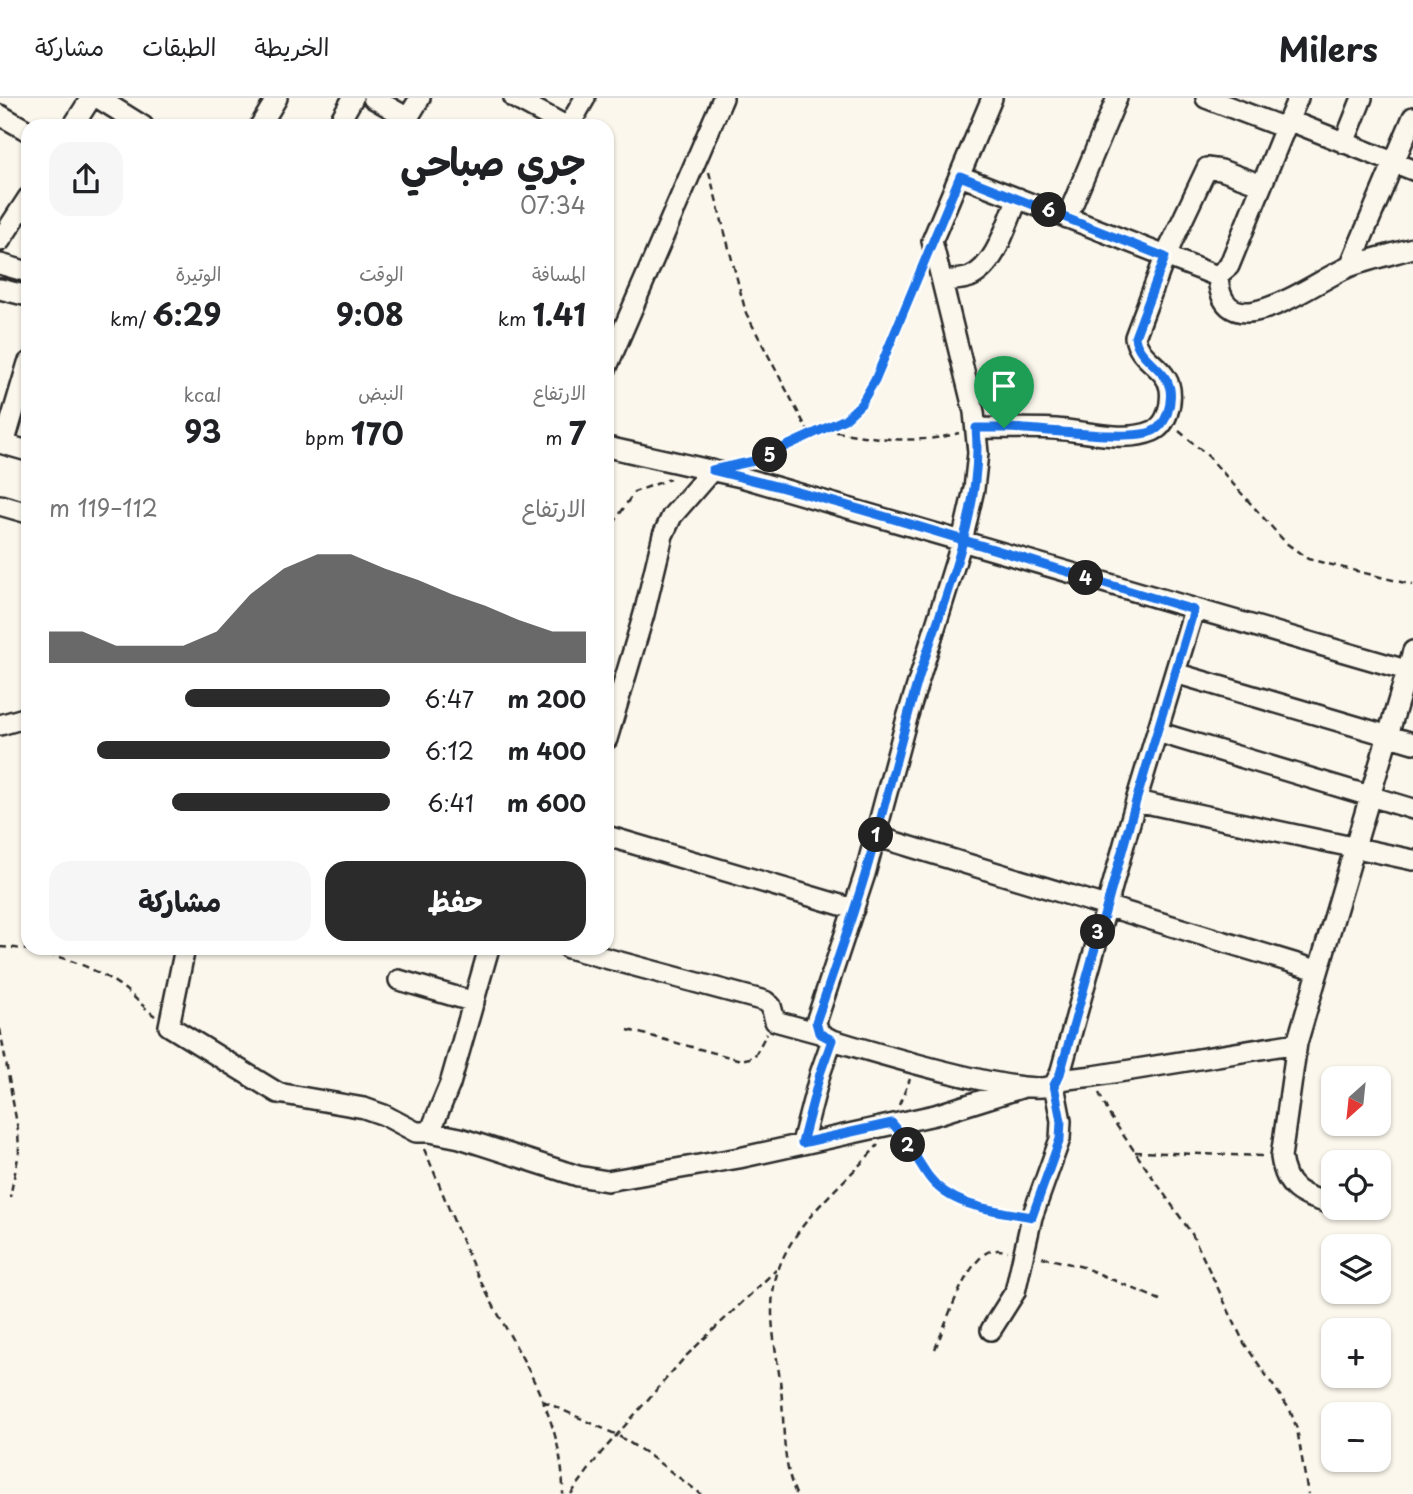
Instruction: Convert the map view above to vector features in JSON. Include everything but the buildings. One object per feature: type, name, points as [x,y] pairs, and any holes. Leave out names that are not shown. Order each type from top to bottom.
[{"type":"street","points":[[10,98],[0,116],[21,127]]},
{"type":"street","points":[[78,119],[91,98]]},
{"type":"street","points":[[98,98],[131,119]]},
{"type":"street","points":[[264,119],[277,98]]},
{"type":"street","points":[[341,119],[353,98]]},
{"type":"street","points":[[373,98],[401,119]]},
{"type":"street","points":[[407,119],[420,98]]},
{"type":"street","points":[[514,98],[554,119]]},
{"type":"street","points":[[572,119],[585,98]]},
{"type":"street","points":[[614,351],[723,98]]},
{"type":"street","points":[[802,1143],[825,1037],[816,1022],[854,909],[911,706],[962,541],[977,465],[976,428],[958,339],[932,241],[992,98]]},
{"type":"street","points":[[1067,218],[1117,98]]},
{"type":"street","points":[[1206,98],[1344,143],[1413,170]]},
{"type":"street","points":[[1218,275],[1229,265],[1298,98]]},
{"type":"street","points":[[1344,143],[1362,98]]},
{"type":"street","points":[[1350,267],[1413,117]]},
{"type":"street","points":[[976,428],[1028,428],[1129,435],[1156,430],[1164,422],[1170,390],[1166,377],[1141,352],[1135,337],[1165,257],[1207,168],[1221,170],[1262,186]]},
{"type":"street","points":[[960,176],[1165,257],[1218,275]]},
{"type":"street","points":[[943,281],[967,278],[979,272],[998,243],[1018,198]]},
{"type":"street","points":[[0,241],[19,206]]},
{"type":"street","points":[[1218,275],[1221,299],[1236,311],[1245,313],[1275,306],[1350,267],[1413,248]]},
{"type":"street","points":[[0,264],[21,270]]},
{"type":"street","points":[[0,289],[21,294]]},
{"type":"street","points":[[21,385],[2,443],[21,449]]},
{"type":"street","points":[[614,449],[712,470],[1410,671]]},
{"type":"street","points":[[614,716],[641,626],[663,535],[672,516],[712,470]]},
{"type":"street","points":[[0,505],[21,511]]},
{"type":"street","points":[[991,1329],[1015,1292],[1032,1217],[1060,1139],[1061,1121],[1056,1082],[1105,906],[1194,610]]},
{"type":"street","points":[[1321,1201],[1289,1185],[1281,1157],[1297,1043],[1387,735],[1410,671],[1413,651]]},
{"type":"street","points":[[1175,673],[1413,743]]},
{"type":"street","points":[[0,725],[21,719]]},
{"type":"street","points":[[1157,732],[1413,809]]},
{"type":"street","points":[[1136,801],[1413,860]]},
{"type":"street","points":[[875,836],[1317,970]]},
{"type":"street","points":[[614,838],[854,909]]},
{"type":"street","points":[[184,955],[169,1026],[278,1093],[364,1108],[423,1132],[488,1146],[578,1176],[607,1181],[739,1158],[935,1115],[1023,1087]]},
{"type":"street","points":[[423,1132],[450,1084],[487,955]]},
{"type":"street","points":[[594,955],[765,1002],[771,1006],[773,1019],[825,1037],[916,1064],[1023,1087],[1040,1089],[1056,1082],[1297,1043]]},
{"type":"street","points":[[399,980],[474,1002]]},
{"type":"path","points":[[699,156],[712,178],[746,313],[810,435]]},
{"type":"path","points":[[741,463],[754,461],[845,419],[861,404],[875,380],[921,266]]},
{"type":"path","points":[[1164,422],[1185,435],[1208,456],[1276,533],[1308,559],[1413,584]]},
{"type":"path","points":[[823,429],[908,440],[942,438],[976,428]]},
{"type":"path","points":[[614,523],[634,492],[677,478]]},
{"type":"path","points":[[0,947],[21,949]]},
{"type":"path","points":[[51,955],[76,963],[120,986],[169,1026]]},
{"type":"path","points":[[628,1030],[748,1060],[758,1052],[773,1019]]},
{"type":"path","points":[[0,1029],[18,1130],[19,1153],[10,1197]]},
{"type":"path","points":[[571,1494],[617,1435],[686,1356],[777,1268],[804,1226],[879,1145],[892,1123],[916,1064]]},
{"type":"path","points":[[1094,1076],[1110,1116],[1192,1234],[1244,1343],[1290,1410],[1297,1429],[1308,1494]]},
{"type":"path","points":[[892,1123],[928,1175],[945,1193],[956,1200],[1032,1217]]},
{"type":"path","points":[[423,1132],[480,1280],[523,1357],[543,1401],[561,1465],[563,1494]]},
{"type":"path","points":[[1135,1152],[1281,1157]]},
{"type":"path","points":[[935,1349],[956,1300],[981,1258],[992,1250],[1083,1267],[1160,1300]]},
{"type":"path","points":[[777,1268],[772,1296],[774,1335],[786,1458],[789,1479],[796,1494]]},
{"type":"path","points":[[543,1401],[617,1435],[701,1494]]},
{"type":"route","points":[[1004,428],[976,428],[978,453],[974,489],[962,541],[907,718],[865,874],[816,1022],[819,1033],[832,1040],[810,1108],[802,1143],[892,1123],[901,1132],[928,1175],[945,1193],[956,1200],[1032,1217],[1060,1139],[1061,1121],[1054,1085],[1060,1074],[1105,906],[1194,610],[962,541],[852,508],[712,470],[754,461],[845,419],[861,404],[875,380],[960,176],[1165,257],[1135,337],[1141,352],[1166,377],[1170,390],[1169,407],[1164,422],[1156,430],[1129,435],[1004,428]]}]
